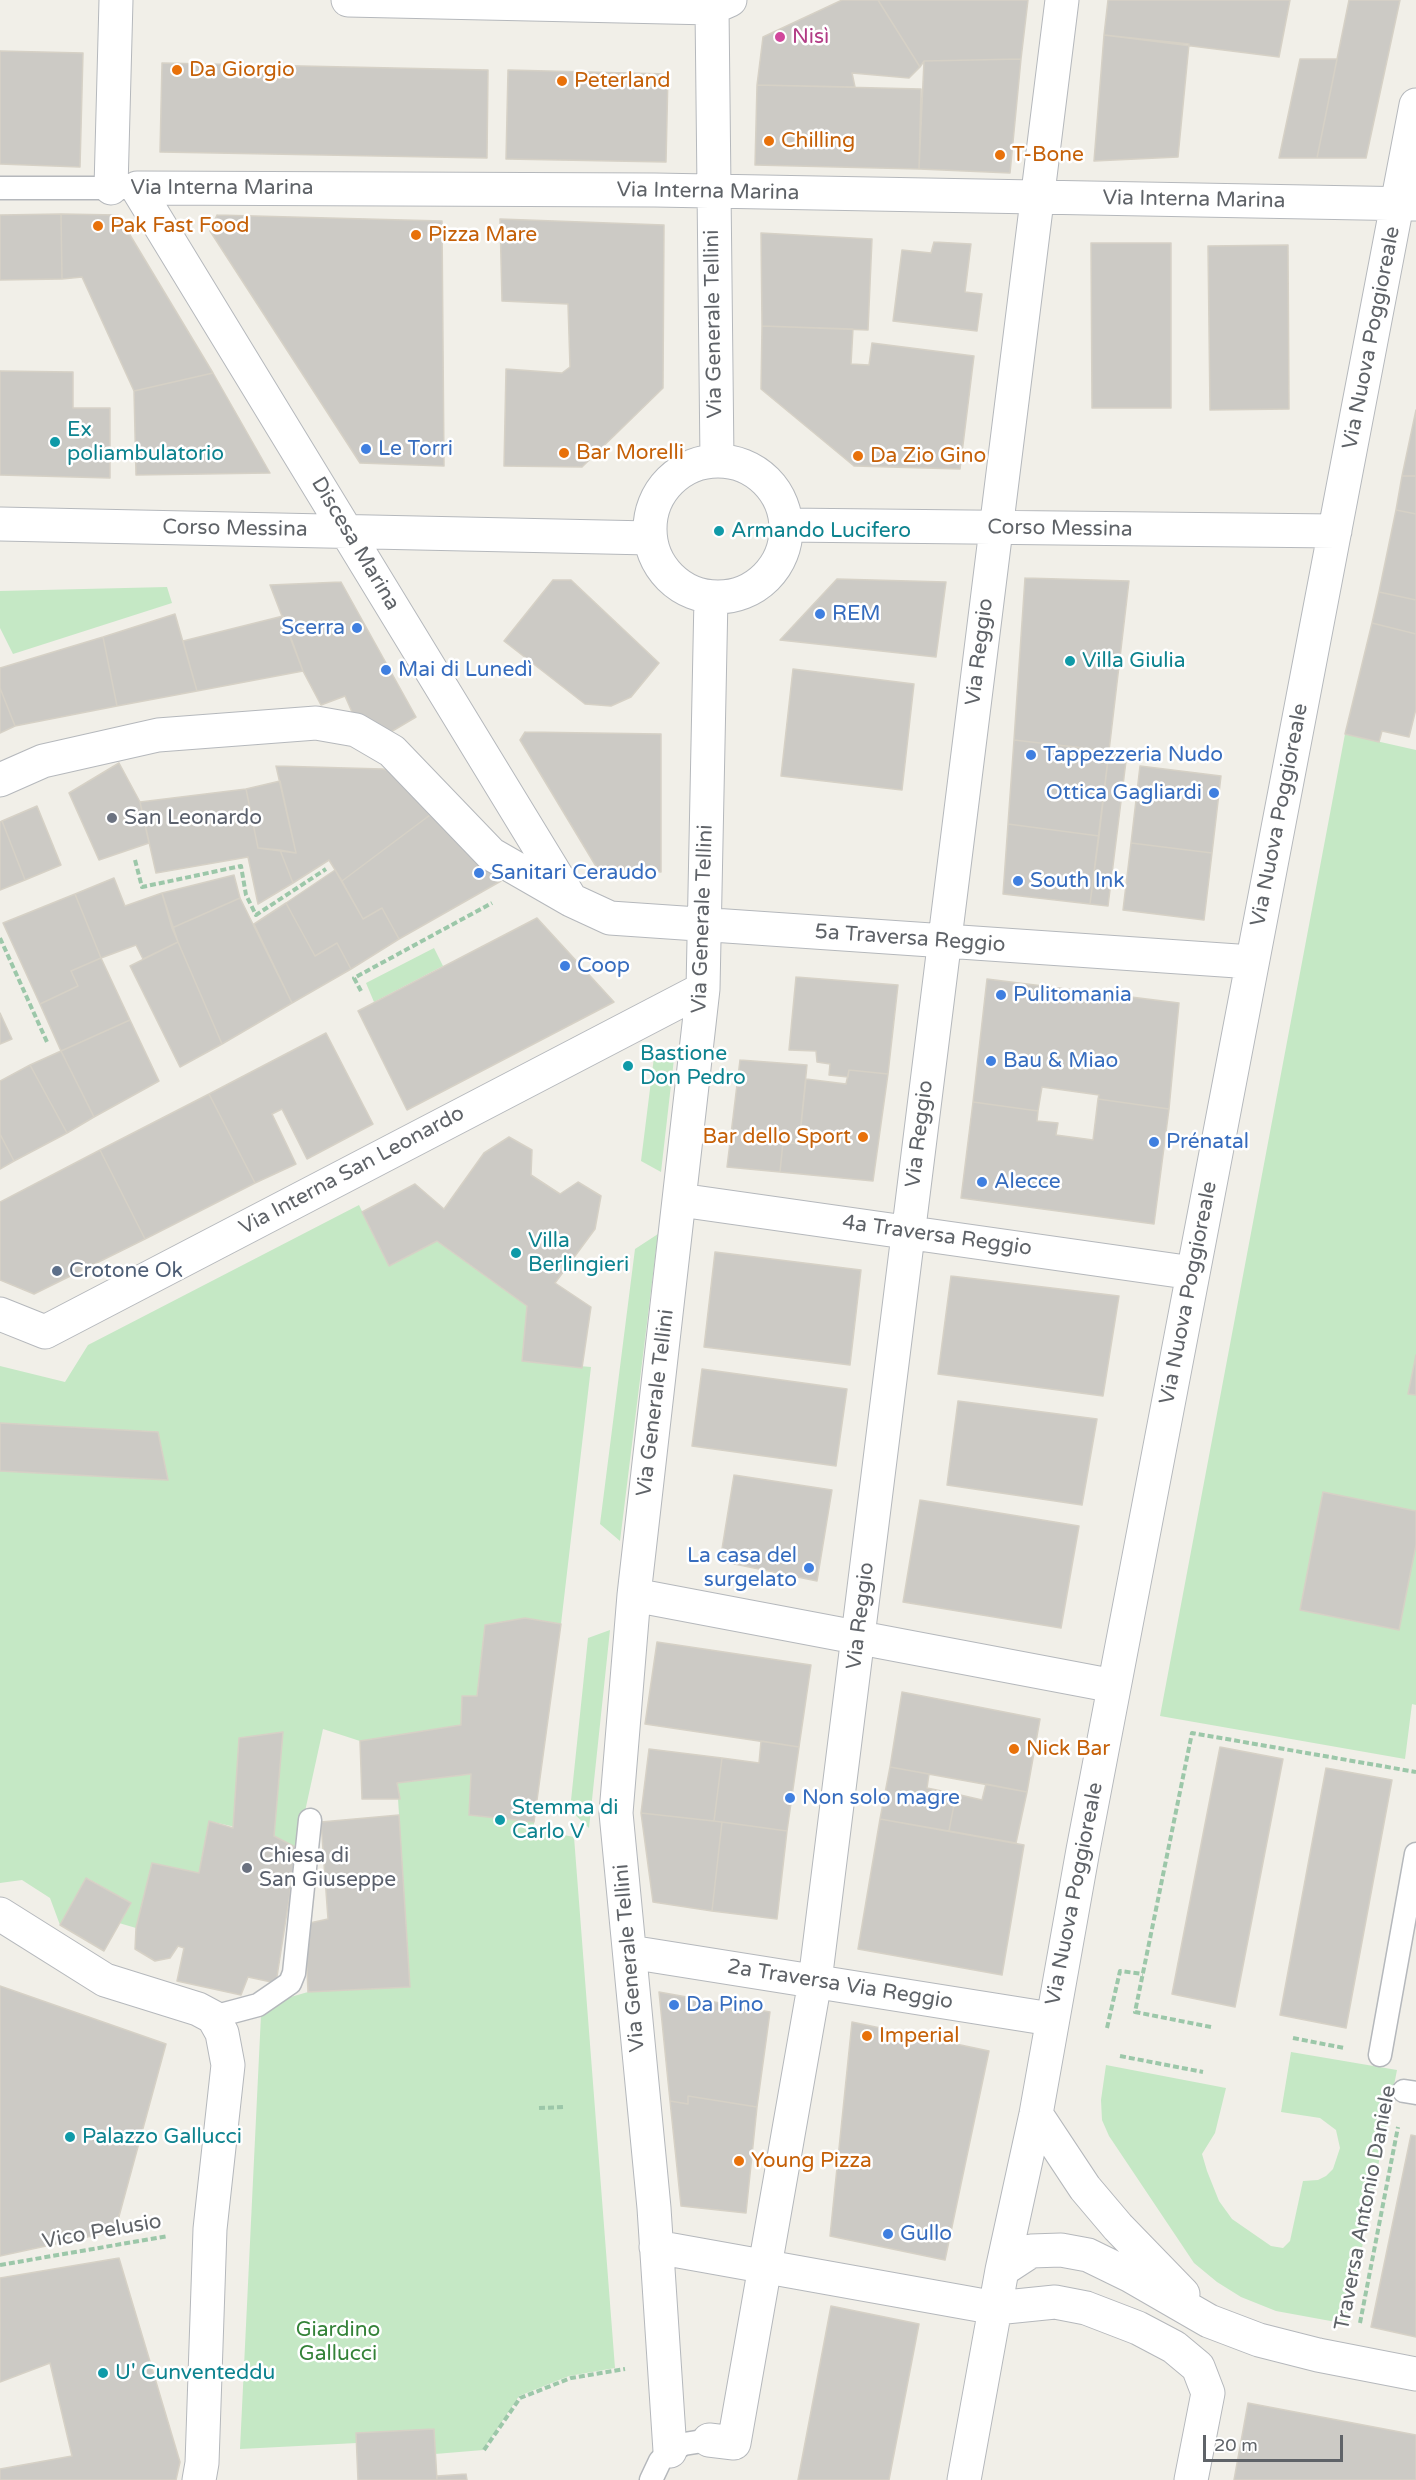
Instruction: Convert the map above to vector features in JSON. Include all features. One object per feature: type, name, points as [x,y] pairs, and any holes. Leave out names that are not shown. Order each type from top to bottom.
[{"type":"street","points":[[116,0],[124,188]]},
{"type":"street","points":[[348,0],[721,4]]},
{"type":"street","name":"Via Reggio","points":[[709,2440],[734,2443],[767,2266],[815,1981],[1062,0]]},
{"type":"street","name":"Via Generale Tellini","points":[[717,460],[712,191],[721,4]]},
{"type":"street","name":"Via Nuova Poggioreale","points":[[964,2480],[1002,2271],[1036,2114],[1051,2019],[1335,531],[1407,204],[1416,105]]},
{"type":"street","name":"Via Interna Marina","points":[[124,188],[712,191],[1407,204]]},
{"type":"street","name":"Discesa Marina","points":[[124,188],[348,532],[571,900]]},
{"type":"street","points":[[717,460],[731,462],[754,471],[772,488],[784,510],[786,525],[786,539],[772,571],[749,590],[726,597],[711,597],[696,593],[672,580],[654,553],[650,538],[654,505],[666,486],[687,468],[717,460]]},
{"type":"street","name":"Corso Messina","points":[[0,524],[650,538]]},
{"type":"street","name":"Corso Messina","points":[[786,525],[1335,531]]},
{"type":"street","name":"Via Generale Tellini","points":[[670,2451],[654,2208],[616,1813],[634,1595],[703,989],[711,597]]},
{"type":"street","name":"5a Traversa Reggio","points":[[0,780],[43,761],[158,735],[316,723],[356,730],[392,751],[491,854],[571,900],[610,918],[1252,962]]},
{"type":"street","name":"Via Interna San Leonardo","points":[[0,1314],[45,1332],[703,989]]},
{"type":"street","name":"4a Traversa Reggio","points":[[680,1200],[1193,1273]]},
{"type":"street","points":[[634,1595],[1114,1686]]},
{"type":"street","points":[[0,1914],[105,1980],[198,2009],[213,2017],[222,2033],[228,2065],[210,2229],[202,2463],[199,2480]]},
{"type":"street","name":"2a Traversa Via Reggio","points":[[630,1952],[1051,2019]]},
{"type":"street","points":[[1036,2114],[1091,2196],[1118,2228],[1209,2320]]},
{"type":"street","points":[[656,2247],[996,2308],[1055,2302],[1086,2308],[1138,2328],[1174,2347],[1198,2367],[1208,2392],[1191,2480]]},
{"type":"street","points":[[1002,2271],[1031,2251],[1061,2250],[1088,2255],[1209,2320],[1259,2340],[1416,2374]]},
{"type":"lane","name":"Via Interna Marina","points":[[0,188],[124,188]]},
{"type":"lane","points":[[213,2017],[258,2005],[290,1983],[294,1973],[310,1820]]},
{"type":"lane","points":[[1380,2055],[1410,1923],[1416,1854]]},
{"type":"lane","points":[[651,2480],[660,2461],[670,2451],[684,2444],[709,2440]]},
{"type":"path","points":[[135,860],[142,887],[241,866],[246,895],[256,915],[326,869]]},
{"type":"path","points":[[361,991],[354,978],[482,908]]},
{"type":"path","points":[[0,938],[47,1042]]},
{"type":"path","points":[[1211,2027],[1135,2012],[1192,1733],[1416,1772]]},
{"type":"path","points":[[1107,2028],[1120,1971],[1143,1974]]},
{"type":"path","points":[[1119,2055],[1203,2072]]},
{"type":"path","name":"Traversa Antonio Daniele","points":[[1353,2362],[1410,2092]]},
{"type":"path","points":[[539,2108],[565,2107]]},
{"type":"path","name":"Vico Pelusio","points":[[0,2265],[210,2229]]},
{"type":"path","points":[[484,2450],[520,2398],[571,2378],[615,2370]]},
{"type":"green space","points":[[167,587],[172,603],[13,654],[0,628],[0,591]]},
{"type":"green space","points":[[1345,734],[1416,750],[1416,1705],[1412,1704],[1405,1759],[1160,1716]]},
{"type":"green space","points":[[434,948],[443,966],[374,1002],[366,983]]},
{"type":"green space","points":[[675,1050],[661,1172],[641,1161],[654,1057]]},
{"type":"green space","points":[[359,1205],[389,1266],[437,1241],[527,1306],[522,1361],[591,1367],[561,1624],[525,1618],[485,1625],[477,1696],[462,1696],[461,1725],[360,1741],[323,1729],[297,1848],[274,1836],[209,1821],[199,1873],[136,1928],[119,1923],[131,1903],[87,1878],[60,1925],[50,1898],[22,1880],[0,1883],[0,1471],[167,1480],[158,1432],[0,1423],[0,1366],[65,1382],[88,1345]]},
{"type":"green space","points":[[658,1234],[620,1541],[600,1524],[635,1249]]},
{"type":"green space","points":[[610,1630],[589,1828],[570,1810],[588,1638]]},
{"type":"green space","name":"Giardino Gallucci","points":[[471,1774],[469,1815],[534,1822],[534,1829],[574,1837],[615,2368],[569,2376],[519,2396],[483,2450],[435,2454],[434,2429],[356,2433],[357,2443],[240,2449],[261,2015],[287,1998],[308,1992],[410,1987],[397,1783]]},
{"type":"green space","points":[[1291,2052],[1397,2070],[1347,2324],[1276,2311],[1241,2297],[1217,2282],[1194,2263],[1109,2136],[1102,2120],[1101,2100],[1106,2065],[1226,2088],[1215,2133],[1202,2154],[1207,2171],[1219,2201],[1232,2219],[1271,2246],[1283,2248],[1290,2241],[1303,2181],[1318,2180],[1326,2176],[1333,2169],[1340,2148],[1336,2130],[1320,2118],[1281,2112]]},
{"type":"building","points":[[842,0],[878,0],[920,67],[909,78],[852,73],[855,87],[757,85],[763,37]]},
{"type":"building","points":[[878,0],[1028,0],[1021,59],[924,61],[920,67]]},
{"type":"building","points":[[1108,0],[1290,0],[1279,57],[1104,35]]},
{"type":"building","points":[[1349,0],[1400,0],[1366,158],[1317,158]]},
{"type":"building","points":[[1104,35],[1189,44],[1178,157],[1094,161]]},
{"type":"building","points":[[0,51],[83,53],[80,167],[0,164]]},
{"type":"building","points":[[1021,59],[1010,173],[919,169],[924,61]]},
{"type":"building","points":[[1300,59],[1337,59],[1317,158],[1279,158]]},
{"type":"building","points":[[162,63],[488,70],[487,158],[160,152]]},
{"type":"building","points":[[508,70],[668,74],[666,162],[506,159]]},
{"type":"building","points":[[757,85],[921,89],[919,169],[755,165]]},
{"type":"building","points":[[61,214],[62,279],[0,280],[0,215]]},
{"type":"building","points":[[61,214],[118,215],[213,373],[134,391],[82,277],[62,279]]},
{"type":"building","points":[[217,215],[442,221],[444,466],[360,463],[210,231]]},
{"type":"building","points":[[500,219],[664,225],[663,388],[582,467],[504,466],[506,369],[562,373],[570,367],[568,304],[502,301]]},
{"type":"building","points":[[761,233],[872,239],[868,330],[762,326]]},
{"type":"building","points":[[934,242],[971,244],[965,292],[982,294],[977,331],[893,321],[902,250],[931,253]]},
{"type":"building","points":[[1091,243],[1171,243],[1171,408],[1092,408]]},
{"type":"building","points":[[1288,245],[1289,409],[1210,410],[1208,246]]},
{"type":"building","points":[[762,326],[853,329],[851,364],[869,365],[872,343],[974,356],[960,469],[854,466],[761,389]]},
{"type":"building","name":"Ex poliambulatorio","points":[[0,371],[73,372],[73,408],[110,408],[110,478],[0,475]]},
{"type":"building","points":[[213,373],[270,473],[136,475],[134,391]]},
{"type":"building","points":[[1416,410],[1416,476],[1402,476]]},
{"type":"building","points":[[1402,476],[1416,476],[1416,514],[1396,510]]},
{"type":"building","points":[[1396,510],[1416,514],[1416,600],[1379,592]]},
{"type":"building","name":"Villa Giulia","points":[[1025,578],[1129,581],[1109,751],[1014,740]]},
{"type":"building","points":[[837,579],[946,582],[936,657],[780,640]]},
{"type":"building","points":[[553,580],[571,580],[659,663],[631,697],[611,706],[585,704],[504,641]]},
{"type":"building","points":[[341,582],[416,717],[389,733],[352,712],[345,696],[321,705],[303,671],[270,585]]},
{"type":"building","points":[[1379,592],[1416,600],[1416,634],[1372,623]]},
{"type":"building","points":[[175,614],[197,691],[117,706],[103,637]]},
{"type":"building","points":[[283,616],[303,671],[197,691],[183,641]]},
{"type":"building","points":[[1372,623],[1416,634],[1416,709],[1409,737],[1382,731],[1379,742],[1345,734]]},
{"type":"building","points":[[103,637],[117,706],[15,726],[0,688],[0,668]]},
{"type":"building","points":[[793,669],[914,684],[902,790],[781,776]]},
{"type":"building","points":[[0,688],[15,726],[0,733]]},
{"type":"building","points":[[525,732],[661,734],[661,872],[597,868],[520,740]]},
{"type":"building","points":[[1014,740],[1109,751],[1099,836],[1008,824]]},
{"type":"building","points":[[1109,751],[1127,753],[1108,906],[1090,904]]},
{"type":"building","name":"San Leonardo","points":[[119,763],[140,802],[149,843],[99,860],[69,793]]},
{"type":"building","points":[[276,766],[383,769],[393,772],[434,812],[342,881],[329,860],[293,883],[280,850],[296,853]]},
{"type":"building","points":[[1140,766],[1221,776],[1212,853],[1131,843]]},
{"type":"building","points":[[280,781],[296,853],[258,848],[246,789]]},
{"type":"building","points":[[246,789],[258,848],[280,850],[293,883],[258,904],[248,857],[156,873],[140,802]]},
{"type":"building","points":[[37,806],[61,865],[25,880],[2,821]]},
{"type":"building","points":[[434,812],[501,881],[399,939],[382,908],[363,919],[342,881]]},
{"type":"building","points":[[2,821],[25,880],[0,890],[0,822]]},
{"type":"building","points":[[1008,824],[1099,836],[1090,904],[1003,894]]},
{"type":"building","points":[[1131,843],[1212,853],[1204,920],[1123,910]]},
{"type":"building","points":[[335,870],[363,919],[382,908],[399,939],[351,969],[337,943],[315,956],[286,903]]},
{"type":"building","points":[[234,875],[240,898],[172,928],[162,893]]},
{"type":"building","points":[[114,878],[125,906],[162,893],[178,942],[143,959],[136,945],[101,958],[75,894]]},
{"type":"building","points":[[75,894],[101,958],[71,971],[78,986],[40,1004],[3,923]]},
{"type":"building","points":[[240,898],[292,1003],[222,1044],[172,928]]},
{"type":"building","points":[[286,903],[315,956],[337,943],[351,969],[292,1003],[254,924]]},
{"type":"building","points":[[537,918],[614,1002],[407,1110],[358,1011]]},
{"type":"building","points":[[178,942],[222,1044],[180,1067],[130,966]]},
{"type":"building","points":[[101,958],[130,1020],[61,1051],[40,1004],[78,986],[71,971]]},
{"type":"building","points":[[796,977],[898,985],[888,1074],[849,1070],[848,1077],[829,1075],[830,1064],[817,1062],[816,1051],[789,1050]]},
{"type":"building","points":[[987,979],[1179,1003],[1169,1109],[1098,1099],[1099,1095],[1042,1087],[1038,1111],[973,1102]]},
{"type":"building","points":[[0,1013],[12,1039],[0,1044]]},
{"type":"building","points":[[130,1020],[159,1081],[94,1117],[61,1051]]},
{"type":"building","points":[[326,1033],[373,1124],[307,1159],[282,1109],[272,1114],[296,1164],[255,1183],[209,1094]]},
{"type":"building","points":[[61,1051],[94,1117],[67,1133],[30,1065]]},
{"type":"building","points":[[740,1060],[807,1065],[799,1144],[783,1142],[780,1172],[727,1167]]},
{"type":"building","points":[[30,1065],[67,1133],[14,1161],[0,1134],[0,1081]]},
{"type":"building","points":[[849,1070],[888,1074],[873,1181],[780,1172],[783,1142],[799,1144],[806,1079],[846,1084]]},
{"type":"building","points":[[209,1094],[255,1183],[145,1239],[100,1150]]},
{"type":"building","points":[[1098,1099],[1169,1109],[1154,1224],[961,1198],[973,1102],[1038,1111],[1037,1121],[1058,1123],[1056,1135],[1093,1140]]},
{"type":"building","points":[[0,1134],[14,1161],[0,1169]]},
{"type":"building","name":"Villa Berlingieri","points":[[509,1137],[532,1150],[531,1175],[560,1194],[578,1182],[601,1196],[595,1229],[555,1283],[591,1307],[582,1368],[522,1361],[527,1306],[437,1241],[389,1266],[362,1212],[415,1184],[444,1209],[484,1153]]},
{"type":"building","points":[[100,1150],[145,1239],[34,1294],[0,1280],[0,1202]]},
{"type":"building","points":[[715,1252],[861,1270],[850,1365],[704,1347]]},
{"type":"building","points":[[951,1276],[1119,1296],[1103,1396],[938,1374]]},
{"type":"building","points":[[1416,1355],[1416,1395],[1408,1394]]},
{"type":"building","points":[[702,1369],[847,1389],[836,1466],[692,1446]]},
{"type":"building","points":[[958,1401],[1097,1419],[1082,1505],[947,1485]]},
{"type":"building","points":[[0,1423],[158,1432],[168,1480],[0,1471]]},
{"type":"building","points":[[734,1475],[832,1490],[817,1581],[720,1561]]},
{"type":"building","points":[[1323,1492],[1416,1511],[1416,1545],[1399,1630],[1300,1610]]},
{"type":"building","points":[[920,1500],[1079,1526],[1061,1628],[903,1602]]},
{"type":"building","points":[[525,1618],[561,1624],[534,1822],[469,1815],[471,1774],[397,1783],[400,1799],[362,1799],[360,1741],[461,1725],[462,1696],[477,1696],[485,1625]]},
{"type":"building","points":[[657,1642],[811,1665],[799,1747],[645,1724]]},
{"type":"building","points":[[902,1692],[1040,1719],[1027,1792],[890,1767]]},
{"type":"building","name":"Chiesa di San Giuseppe","points":[[283,1732],[274,1836],[297,1848],[276,1983],[248,1977],[241,1995],[177,1981],[184,1948],[178,1946],[170,1958],[155,1961],[135,1949],[136,1928],[152,1863],[199,1873],[209,1821],[233,1828],[239,1738]]},
{"type":"building","points":[[761,1741],[799,1747],[787,1831],[714,1821],[722,1758],[759,1763]]},
{"type":"building","points":[[1220,1747],[1283,1759],[1235,2007],[1172,1994]]},
{"type":"building","points":[[649,1749],[722,1758],[714,1821],[641,1813]]},
{"type":"building","points":[[890,1767],[929,1774],[927,1788],[956,1794],[949,1831],[880,1819]]},
{"type":"building","points":[[1326,1768],[1392,1780],[1346,2028],[1280,2015]]},
{"type":"building","points":[[986,1784],[1027,1792],[1016,1843],[949,1831],[956,1794],[982,1800]]},
{"type":"building","points":[[641,1813],[722,1822],[712,1911],[653,1902]]},
{"type":"building","points":[[399,1815],[410,1987],[308,1992],[305,1924],[328,1919],[321,1822]]},
{"type":"building","points":[[880,1819],[1024,1845],[1002,1975],[858,1949]]},
{"type":"building","points":[[722,1822],[787,1831],[777,1919],[712,1911]]},
{"type":"building","points":[[86,1878],[131,1903],[104,1951],[60,1925]]},
{"type":"building","name":"Palazzo Gallucci","points":[[0,1986],[166,2044],[115,2231],[0,2256]]},
{"type":"building","points":[[659,1992],[770,2012],[757,2107],[688,2096],[688,2104],[670,2101]]},
{"type":"building","points":[[852,2022],[989,2051],[945,2260],[830,2236]]},
{"type":"building","points":[[688,2096],[757,2107],[746,2213],[681,2206],[670,2101],[688,2104]]},
{"type":"building","points":[[1411,2135],[1416,2136],[1416,2337],[1371,2327]]},
{"type":"building","name":"U' Cunventeddu","points":[[119,2258],[180,2462],[176,2480],[0,2480],[0,2469],[72,2456],[50,2363],[0,2382],[0,2278]]},
{"type":"building","points":[[831,2306],[919,2324],[889,2480],[798,2480]]},
{"type":"building","points":[[1248,2403],[1416,2435],[1416,2480],[1234,2480]]},
{"type":"building","points":[[434,2429],[437,2480],[358,2480],[356,2433]]},
{"type":"building","points":[[466,2474],[467,2480],[437,2480],[437,2476]]},
{"type":"place","name":"Nisì","points":[[780,37]]},
{"type":"place","name":"Da Giorgio","points":[[177,70]]},
{"type":"place","name":"Peterland","points":[[562,81]]},
{"type":"place","name":"Chilling","points":[[769,141]]},
{"type":"place","name":"T-Bone","points":[[1000,155]]},
{"type":"place","name":"Pak Fast Food","points":[[98,226]]},
{"type":"place","name":"Pizza Mare","points":[[416,235]]},
{"type":"place","name":"Ex poliambulatorio","points":[[55,442]]},
{"type":"place","name":"Le Torri","points":[[366,449]]},
{"type":"place","name":"Bar Morelli","points":[[564,453]]},
{"type":"place","name":"Da Zio Gino","points":[[858,456]]},
{"type":"place","name":"Armando Lucifero","points":[[719,531]]},
{"type":"place","name":"REM","points":[[820,614]]},
{"type":"place","name":"Scerra","points":[[357,628]]},
{"type":"place","name":"Villa Giulia","points":[[1070,661]]},
{"type":"place","name":"Mai di Lunedì","points":[[386,670]]},
{"type":"place","name":"Tappezzeria Nudo","points":[[1031,755]]},
{"type":"place","name":"Ottica Gagliardi","points":[[1214,793]]},
{"type":"place","name":"San Leonardo","points":[[112,818]]},
{"type":"place","name":"Sanitari Ceraudo","points":[[479,873]]},
{"type":"place","name":"South Ink","points":[[1018,881]]},
{"type":"place","name":"Coop","points":[[565,966]]},
{"type":"place","name":"Pulitomania","points":[[1001,995]]},
{"type":"place","name":"Bau & Miao","points":[[991,1061]]},
{"type":"place","name":"Bastione Don Pedro","points":[[628,1066]]},
{"type":"place","name":"Bar dello Sport","points":[[863,1137]]},
{"type":"place","name":"Prénatal","points":[[1154,1142]]},
{"type":"place","name":"Alecce","points":[[982,1182]]},
{"type":"place","name":"Villa Berlingieri","points":[[516,1253]]},
{"type":"place","name":"Crotone Ok","points":[[57,1271]]},
{"type":"place","name":"La casa del surgelato","points":[[809,1568]]},
{"type":"place","name":"Nick Bar","points":[[1014,1749]]},
{"type":"place","name":"Non solo magre","points":[[790,1798]]},
{"type":"place","name":"Stemma di Carlo V","points":[[500,1820]]},
{"type":"place","name":"Chiesa di San Giuseppe","points":[[247,1868]]},
{"type":"place","name":"Da Pino","points":[[674,2005]]},
{"type":"place","name":"Imperial","points":[[867,2036]]},
{"type":"place","name":"Palazzo Gallucci","points":[[70,2137]]},
{"type":"place","name":"Young Pizza","points":[[739,2161]]},
{"type":"place","name":"Gullo","points":[[888,2234]]},
{"type":"place","name":"U' Cunventeddu","points":[[103,2373]]}]
